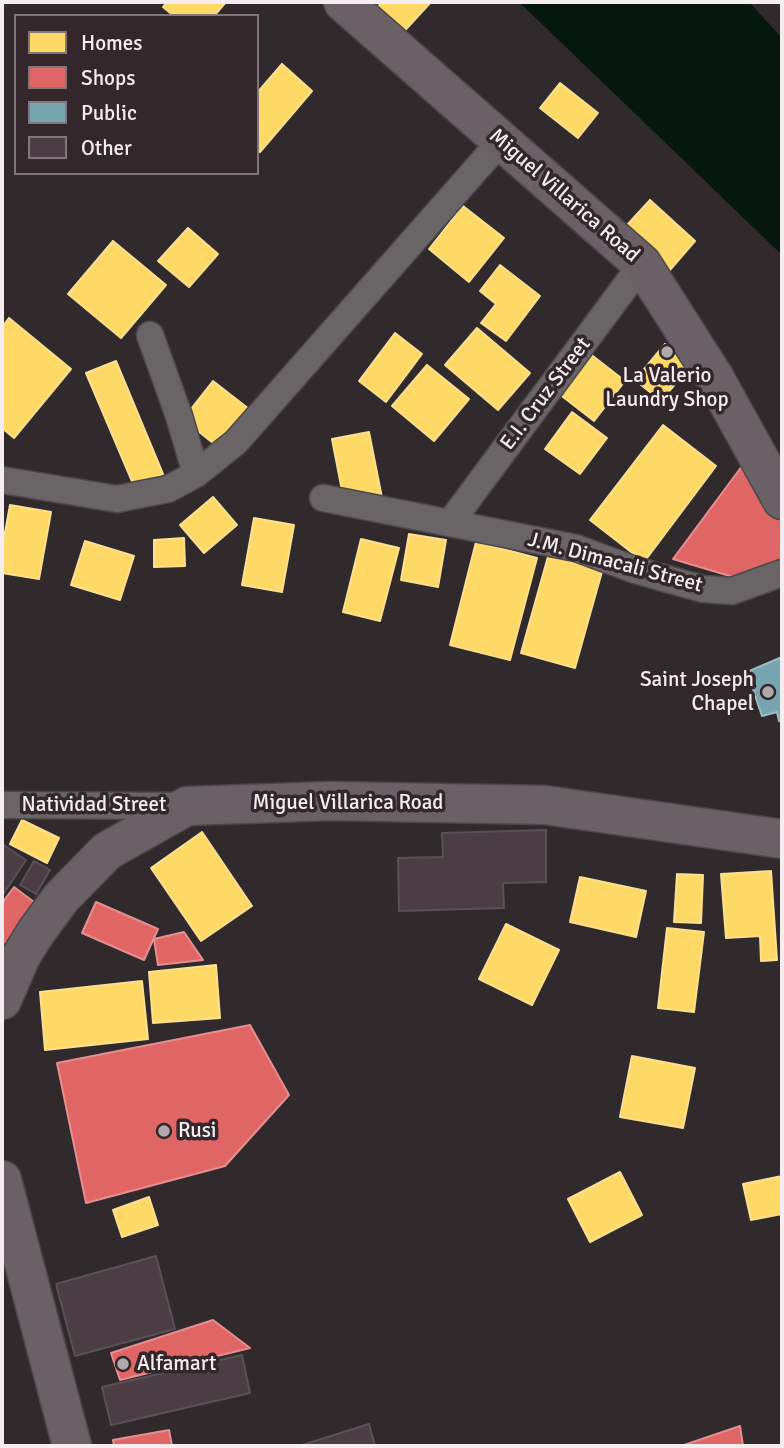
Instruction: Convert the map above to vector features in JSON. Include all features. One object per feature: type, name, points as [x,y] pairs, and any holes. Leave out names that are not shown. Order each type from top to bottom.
[{"type":"main road","name":"Miguel Villarica Road","points":[[343,2],[642,264],[714,377],[782,500]]},
{"type":"main road","name":"Miguel Villarica Road","points":[[2,1000],[21,957],[61,898],[107,851],[187,806],[331,801],[545,804],[782,839]]},
{"type":"main road","points":[[2,1180],[72,1446]]},
{"type":"street","points":[[2,480],[117,499],[168,489],[196,474],[236,442],[500,141]]},
{"type":"street","name":"E.I. Cruz Street","points":[[450,523],[642,264]]},
{"type":"street","points":[[150,335],[196,474]]},
{"type":"street","name":"J.M. Dimacali Street","points":[[323,498],[576,548],[635,570],[703,589],[732,591],[782,573]]},
{"type":"street","name":"Natividad Street","points":[[2,805],[187,806]]},
{"type":"shaded area","points":[[519,2],[749,2],[782,38],[782,255]]},
{"type":"building: Homes","points":[[167,2],[226,2],[216,14],[172,14],[163,7]]},
{"type":"building: Homes","points":[[382,2],[431,2],[397,39],[370,15]]},
{"type":"building: Homes","points":[[282,64],[312,91],[260,152],[259,151],[259,91]]},
{"type":"building: Homes","points":[[560,83],[598,113],[578,138],[540,108]]},
{"type":"building: Homes","points":[[650,200],[695,241],[663,278],[617,236]]},
{"type":"building: Homes","points":[[463,206],[504,238],[469,282],[429,249]]},
{"type":"building: Homes","points":[[188,228],[218,254],[189,287],[158,261]]},
{"type":"building: Homes","points":[[113,241],[166,285],[121,338],[68,294]]},
{"type":"building: Homes","points":[[500,265],[540,296],[506,341],[481,323],[496,304],[480,291]]},
{"type":"building: Homes","points":[[9,318],[71,369],[14,438],[2,428],[2,327]]},
{"type":"building: Homes","points":[[477,328],[530,373],[498,410],[445,365]]},
{"type":"building: Homes","points":[[395,333],[422,354],[386,402],[359,381]]},
{"type":"building: Homes","points":[[665,344],[691,365],[661,401],[635,380]]},
{"type":"building: Homes","points":[[589,353],[625,381],[594,421],[558,393]]},
{"type":"building: Homes","points":[[116,361],[163,474],[134,486],[86,373]]},
{"type":"building: Homes","points":[[427,365],[469,399],[434,441],[392,406]]},
{"type":"building: Homes","points":[[213,381],[249,409],[218,447],[183,419]]},
{"type":"building: Homes","points":[[572,412],[607,438],[580,474],[545,449]]},
{"type":"building: Homes","points":[[663,425],[716,466],[644,562],[590,520]]},
{"type":"building: Homes","points":[[369,432],[382,498],[343,496],[332,439]]},
{"type":"building: Homes","points":[[213,497],[237,525],[204,553],[180,525]]},
{"type":"building: Homes","points":[[10,505],[51,512],[39,579],[2,573],[2,549]]},
{"type":"building: Homes","points":[[254,518],[294,525],[282,592],[242,585]]},
{"type":"building: Homes","points":[[409,534],[446,540],[438,587],[401,580]]},
{"type":"building: Homes","points":[[184,538],[185,566],[154,567],[154,540]]},
{"type":"building: Homes","points":[[361,539],[399,548],[380,621],[343,612]]},
{"type":"building: Homes","points":[[85,541],[134,556],[120,600],[71,585]]},
{"type":"building: Homes","points":[[476,542],[537,558],[510,660],[450,645]]},
{"type":"building: Homes","points":[[549,553],[603,568],[575,668],[521,653]]},
{"type":"building: Homes","points":[[22,820],[59,838],[47,863],[10,844]]},
{"type":"building: Homes","points":[[202,832],[252,906],[201,941],[151,868]]},
{"type":"building: Homes","points":[[771,871],[777,960],[761,961],[760,936],[726,938],[721,874]]},
{"type":"building: Homes","points":[[677,874],[703,875],[701,923],[674,922]]},
{"type":"building: Homes","points":[[580,877],[646,891],[636,937],[570,922]]},
{"type":"building: Homes","points":[[506,924],[559,950],[532,1005],[479,979]]},
{"type":"building: Homes","points":[[667,928],[704,932],[694,1012],[658,1008]]},
{"type":"building: Homes","points":[[216,965],[220,1018],[153,1023],[149,972]]},
{"type":"building: Homes","points":[[142,981],[148,1039],[45,1050],[40,992]]},
{"type":"building: Homes","points":[[632,1056],[695,1068],[683,1128],[620,1117]]},
{"type":"building: Homes","points":[[620,1172],[642,1215],[590,1242],[568,1199]]},
{"type":"building: Homes","points":[[782,1176],[782,1214],[751,1220],[743,1184]]},
{"type":"building: Homes","points":[[149,1197],[158,1225],[122,1237],[113,1210]]},
{"type":"building: Shops","points":[[748,458],[782,515],[782,560],[733,577],[673,559]]},
{"type":"building: Shops","points":[[14,887],[38,905],[7,944],[2,940],[2,903]]},
{"type":"building: Shops","points":[[96,902],[158,929],[144,960],[82,933]]},
{"type":"building: Shops","points":[[184,932],[203,960],[158,965],[154,939]]},
{"type":"building: Shops","name":"Rusi","points":[[250,1025],[289,1095],[225,1166],[86,1203],[57,1063]]},
{"type":"building: Shops","points":[[213,1320],[250,1348],[120,1380],[111,1353]]},
{"type":"building: Shops","points":[[740,1426],[743,1446],[681,1446]]},
{"type":"building: Shops","points":[[169,1430],[172,1446],[114,1446],[113,1440]]},
{"type":"building: Public","name":"Saint Joseph Chapel","points":[[782,657],[782,720],[779,721],[777,712],[762,716],[747,672]]},
{"type":"building: Other","points":[[546,830],[546,882],[503,883],[504,908],[399,911],[398,858],[443,857],[442,833]]},
{"type":"building: Other","points":[[2,844],[26,860],[2,896]]},
{"type":"building: Other","points":[[34,861],[50,870],[36,894],[20,885]]},
{"type":"building: Other","points":[[156,1256],[175,1329],[75,1356],[56,1284]]},
{"type":"building: Other","points":[[242,1355],[250,1393],[111,1425],[102,1387]]},
{"type":"building: Other","points":[[369,1424],[375,1446],[299,1446]]},
{"type":"place","name":"La Valerio Laundry Shop","points":[[667,352]]},
{"type":"place","name":"Saint Joseph Chapel","points":[[768,692]]},
{"type":"place","name":"Rusi","points":[[164,1131]]},
{"type":"place","name":"Alfamart","points":[[123,1364]]}]
